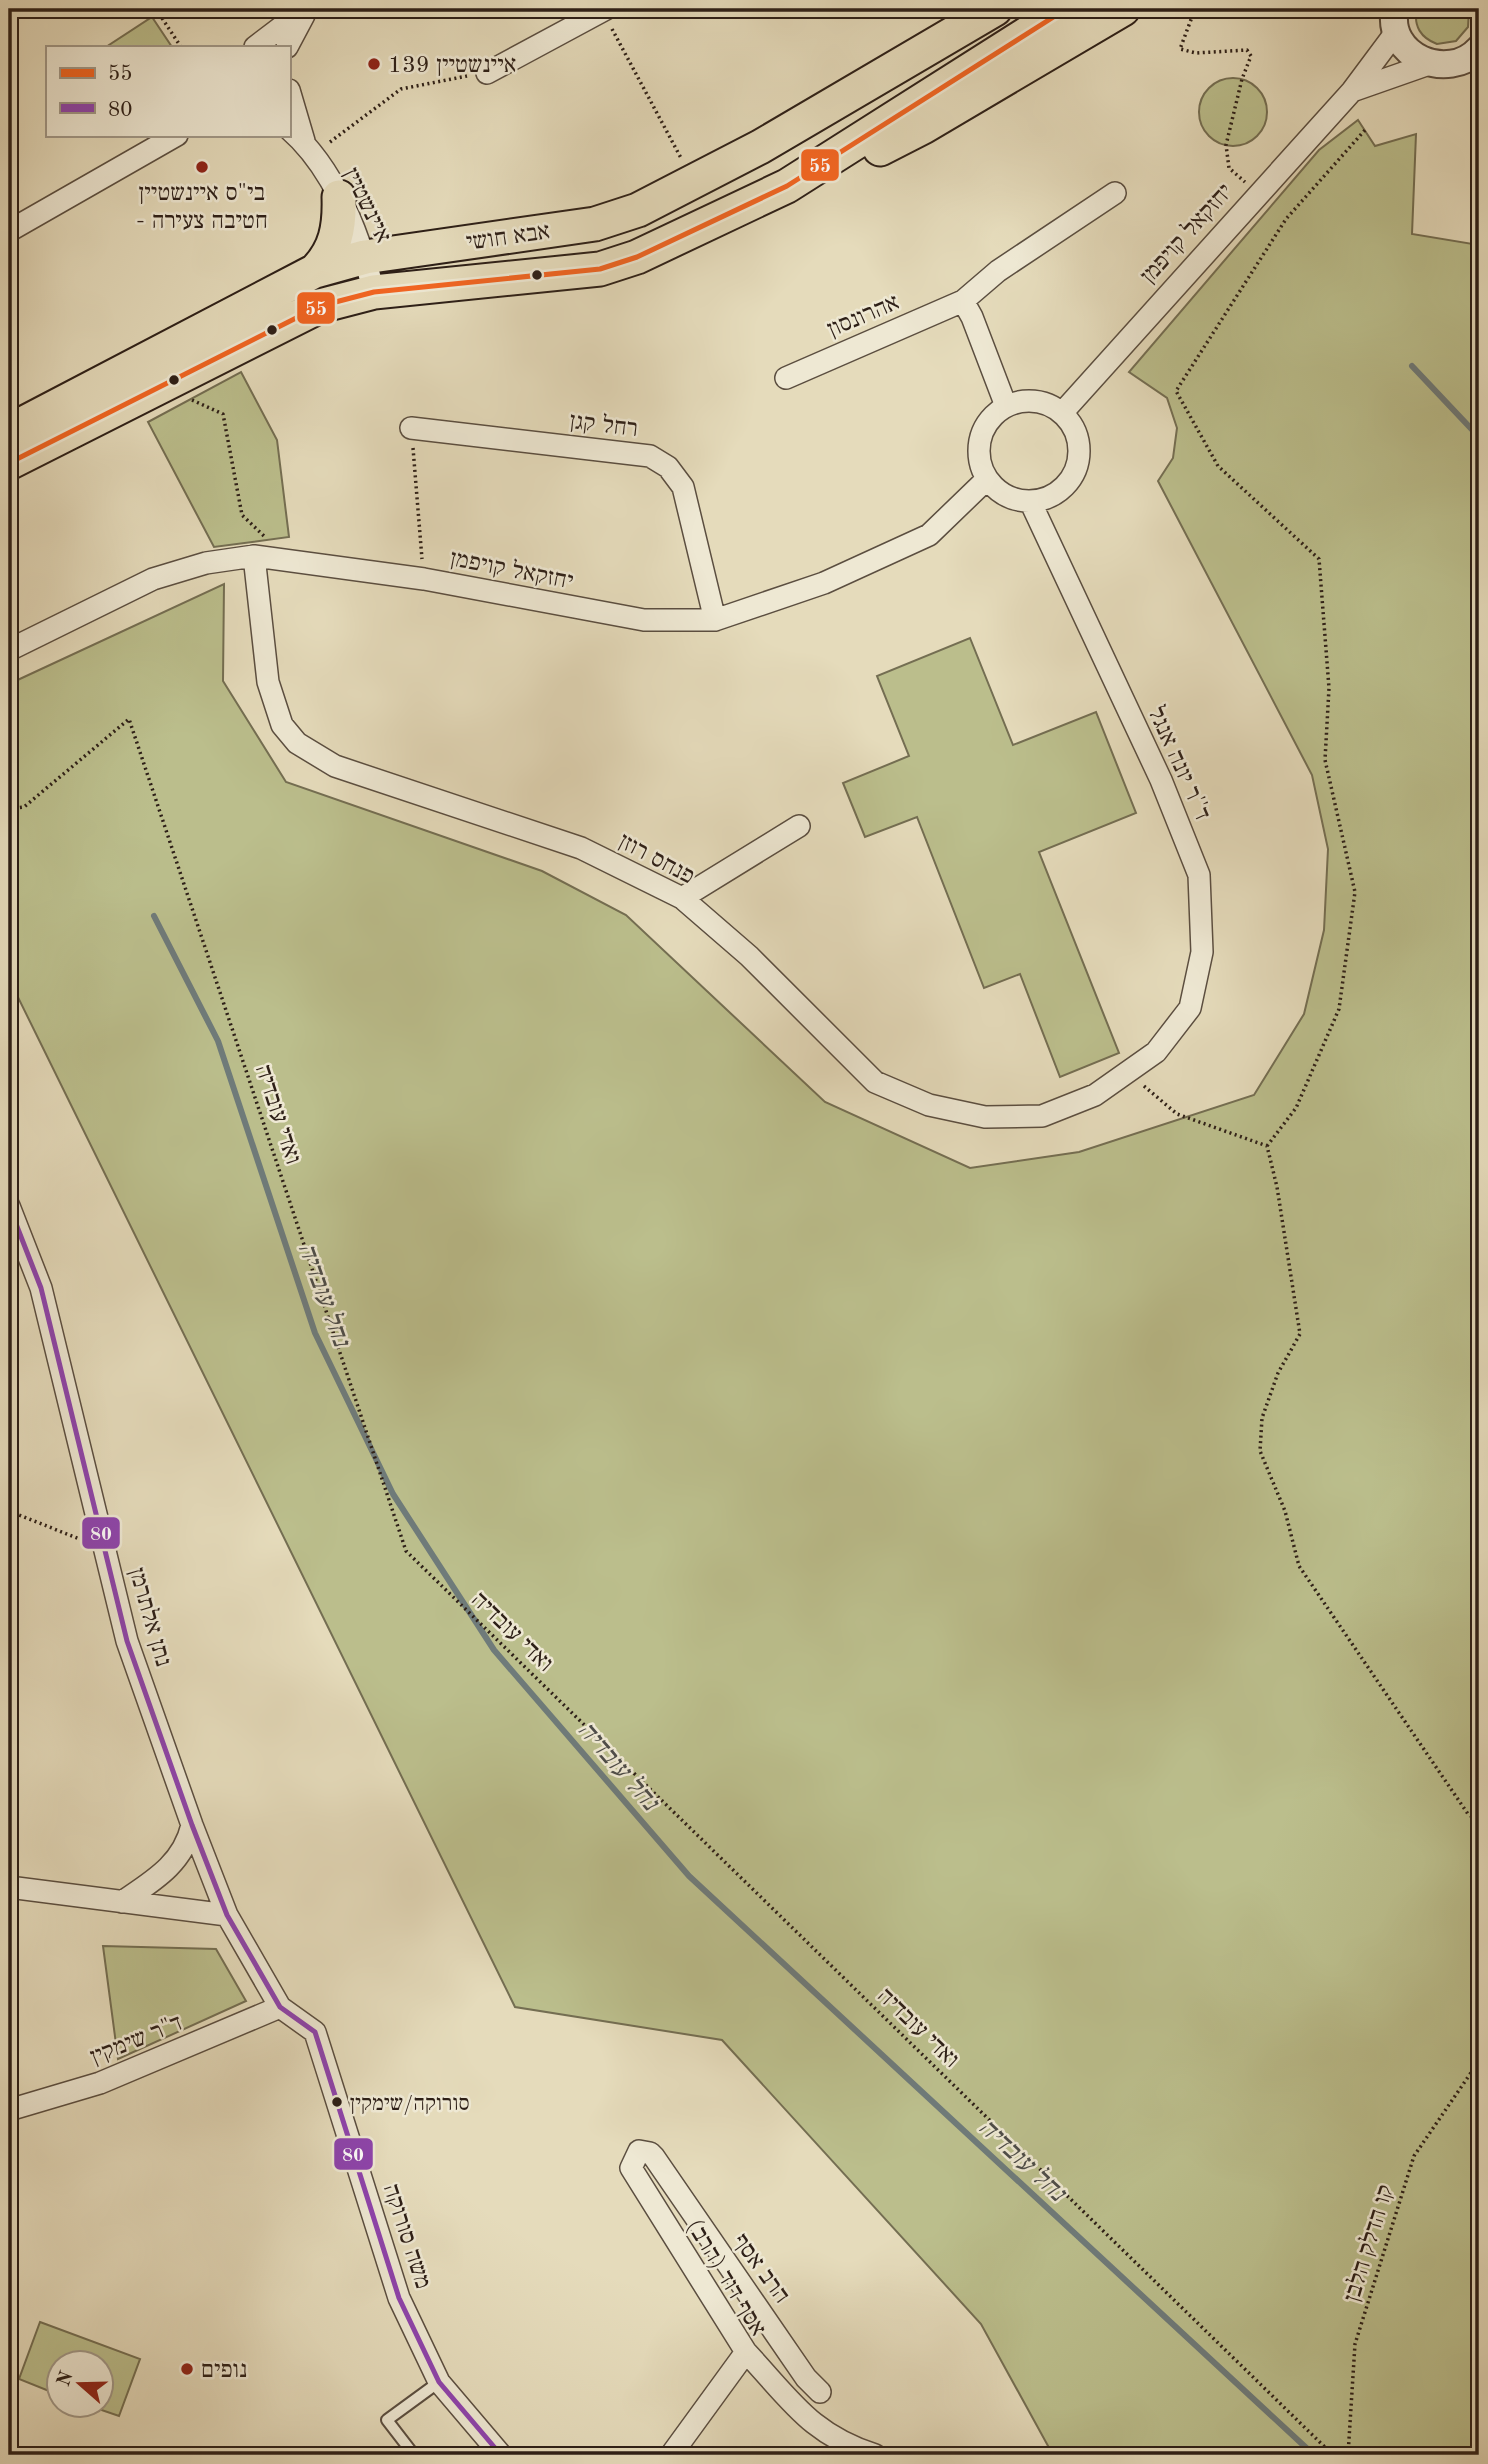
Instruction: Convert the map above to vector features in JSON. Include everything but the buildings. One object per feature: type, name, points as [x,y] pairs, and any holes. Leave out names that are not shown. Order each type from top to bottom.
[{"type":"main road","name":"אבא חושי","points":[[9,431],[315,271],[365,257],[596,224],[638,210],[760,148],[995,9]]},
{"type":"main road","name":"אבא חושי","points":[[9,463],[320,306],[374,292],[600,269],[669,243],[787,186],[1066,9]]},
{"type":"main road","points":[[787,186],[838,170],[923,127],[1123,9]]},
{"type":"main road","points":[[315,271],[329,255],[339,229],[339,197]]},
{"type":"street","points":[[256,46],[307,9]]},
{"type":"street","points":[[288,46],[307,9]]},
{"type":"street","points":[[487,73],[605,10]]},
{"type":"street","points":[[1396,21],[1415,57],[1429,64],[1473,59]]},
{"type":"street","name":"יחזקאל קויפמן","points":[[1062,413],[1258,192],[1352,91],[1396,21]]},
{"type":"street","name":"יחזקאל קויפמן","points":[[1352,91],[1429,64]]},
{"type":"street","name":"איינשטיין","points":[[290,93],[309,151]]},
{"type":"street","name":"איינשטיין","points":[[290,130],[309,151],[339,197],[358,234],[374,292]]},
{"type":"street","points":[[9,231],[175,136]]},
{"type":"street","name":"אהרונסון","points":[[786,378],[963,301],[998,271],[1115,193]]},
{"type":"street","points":[[963,301],[972,317],[1006,406]]},
{"type":"street","points":[[1035,401],[1062,413],[1073,426],[1079,442],[1079,459],[1073,476],[1062,489],[1047,498],[1030,502],[999,492],[987,479],[980,464],[981,438],[993,416],[1006,406],[1035,401]]},
{"type":"street","name":"רחל קגן","points":[[411,428],[650,456],[668,467],[683,487],[715,620]]},
{"type":"street","name":"יחזקאל קויפמן","points":[[9,650],[153,579],[206,563],[254,556],[424,579],[645,620],[715,620],[824,583],[929,535],[987,479]]},
{"type":"street","name":"ד''ר יונה אנגל","points":[[1030,502],[1161,780],[1199,875],[1202,952],[1190,1008],[1156,1052]]},
{"type":"street","name":"פנחס רוזן","points":[[254,556],[268,682],[282,725],[297,743],[335,766],[581,848],[682,898],[749,956],[875,1082],[929,1105],[985,1117],[1042,1116],[1095,1095],[1156,1052]]},
{"type":"street","points":[[682,898],[799,826]]},
{"type":"street","name":"נתן אלתרמן","points":[[9,1206],[41,1288],[127,1641],[227,1915]]},
{"type":"street","points":[[122,1902],[166,1872],[188,1845],[192,1825]]},
{"type":"street","points":[[9,1887],[227,1915]]},
{"type":"street","name":"משה סורוקה","points":[[227,1915],[280,2007],[315,2032],[399,2298],[439,2382],[500,2455]]},
{"type":"street","name":"ד\"ר שימקין","points":[[9,2109],[100,2083],[280,2007]]},
{"type":"street","name":"הרב אסף","points":[[635,2155],[644,2150],[654,2157],[806,2378],[820,2392]]},
{"type":"street","name":"אסף דוד (הרב)","points":[[635,2155],[631,2168],[746,2352],[671,2455]]},
{"type":"street","points":[[746,2352],[808,2421],[831,2438],[875,2455]]},
{"type":"lane","points":[[414,2455],[387,2420],[439,2382]]},
{"type":"path","points":[[156,9],[180,46]]},
{"type":"path","points":[[1195,9],[1180,49],[1196,53],[1247,50],[1251,56],[1242,79],[1226,145],[1228,168],[1258,192]]},
{"type":"path","points":[[605,10],[678,153]]},
{"type":"path","points":[[309,151],[401,89],[487,73]]},
{"type":"path","points":[[1267,1146],[1296,1108],[1339,1009],[1355,892],[1325,760],[1329,688],[1319,559],[1219,466],[1176,391],[1286,219],[1365,130]]},
{"type":"path","points":[[223,414],[242,515]]},
{"type":"path","points":[[411,428],[424,579]]},
{"type":"path","name":"ואדי עובדיה","points":[[9,809],[24,807],[129,719],[406,1551],[1333,2455]]},
{"type":"path","points":[[1127,1072],[1177,1114],[1267,1146]]},
{"type":"path","points":[[1267,1146],[1277,1187],[1300,1334],[1279,1373],[1262,1418],[1260,1451],[1285,1511],[1299,1566],[1468,1814],[1479,1822]]},
{"type":"path","points":[[9,1511],[105,1549]]},
{"type":"path","name":"קו הדלק הלבן","points":[[1348,2455],[1355,2344],[1414,2156],[1479,2061]]},
{"type":"green space","points":[[1417,9],[1469,9],[1468,27],[1456,41],[1437,44],[1419,31]]},
{"type":"green space","points":[[152,17],[171,46],[108,46]]},
{"type":"green space","points":[[1233,78],[1246,81],[1257,88],[1264,99],[1267,112],[1264,125],[1257,136],[1246,143],[1233,146],[1220,143],[1209,136],[1202,125],[1199,112],[1202,99],[1209,88],[1220,81]]},
{"type":"green space","points":[[1358,120],[1375,146],[1416,134],[1412,234],[1479,245],[1479,2455],[1053,2455],[981,2324],[722,2040],[515,2007],[9,979],[9,684],[224,584],[223,681],[286,782],[542,871],[626,915],[825,1102],[970,1168],[1079,1152],[1254,1095],[1304,1014],[1324,930],[1328,849],[1312,775],[1158,481],[1173,458],[1177,428],[1167,398],[1129,372],[1319,150]]},
{"type":"green space","points":[[241,372],[277,440],[289,537],[214,547],[148,422]]},
{"type":"green space","points":[[970,638],[1013,745],[1096,712],[1136,813],[1039,852],[1119,1053],[1060,1077],[1020,974],[984,988],[917,817],[865,837],[843,783],[909,756],[877,676]]},
{"type":"green space","points":[[103,1946],[216,1949],[246,2001],[118,2059]]},
{"type":"green space","points":[[40,2322],[110,2348],[46,2348],[46,2390],[19,2379]]},
{"type":"green space","points":[[116,2350],[140,2359],[119,2416],[116,2415]]},
{"type":"waterway","points":[[1412,366],[1479,437]]},
{"type":"waterway","name":"נחל עובדיה","points":[[154,916],[218,1041],[315,1333],[393,1494],[494,1650],[689,1876],[1314,2455]]},
{"type":"transit line","name":"55","points":[[9,463],[320,306],[374,292],[600,269],[637,257],[787,186],[1066,9]]},
{"type":"transit line","name":"80","points":[[9,1206],[41,1288],[127,1641],[227,1915],[280,2007],[315,2032],[399,2298],[439,2382],[501,2455]]},
{"type":"place","name":"איינשטיין 139","points":[[374,64]]},
{"type":"place","name":"בי\"ס איינשטיין - חטיבה צעירה","points":[[202,167]]},
{"type":"place","name":"סורוקה/שימקין","points":[[337,2102]]},
{"type":"place","name":"נופים","points":[[187,2369]]}]
